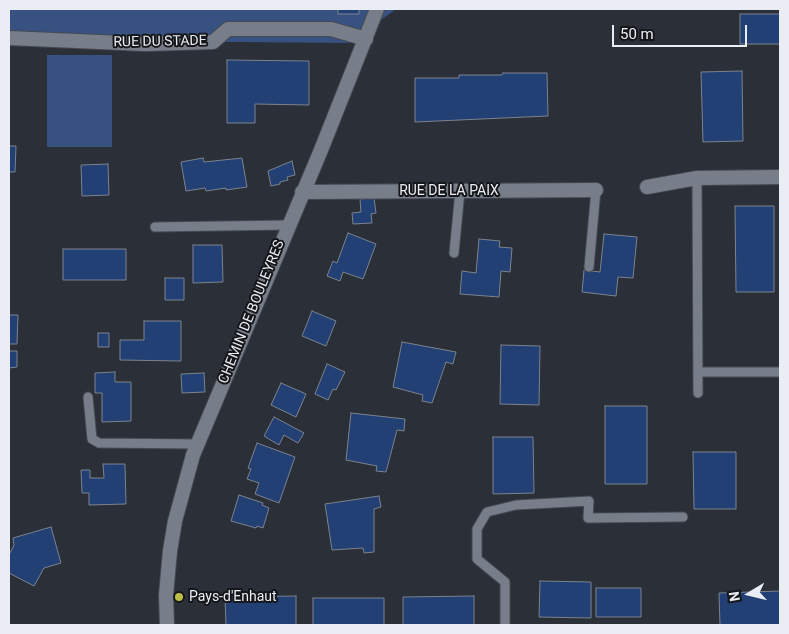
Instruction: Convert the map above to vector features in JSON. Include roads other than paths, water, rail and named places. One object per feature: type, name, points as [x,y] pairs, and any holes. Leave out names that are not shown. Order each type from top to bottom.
[{"type":"street","name":"CHEMIN DE BOULEYRES","points":[[167,625],[167,575],[174,521],[198,444],[377,9]]},
{"type":"street","name":"RUE DU STADE","points":[[9,38],[145,44],[212,42],[228,29],[331,29],[366,39]]},
{"type":"street","points":[[648,187],[697,178],[780,177]]},
{"type":"street","name":"RUE DE LA PAIX","points":[[302,192],[596,190]]},
{"type":"lane","points":[[697,178],[698,392]]},
{"type":"lane","points":[[589,267],[596,190]]},
{"type":"lane","points":[[454,253],[460,191]]},
{"type":"lane","points":[[155,227],[288,226]]},
{"type":"lane","points":[[698,372],[780,372]]},
{"type":"lane","points":[[88,397],[92,439],[98,444],[198,444]]},
{"type":"lane","points":[[505,625],[505,582],[477,559],[477,529],[487,512],[516,505],[589,501],[588,518],[683,518]]},
{"type":"place","name":"Pays-d'Enhaut","points":[[179,597]]}]
